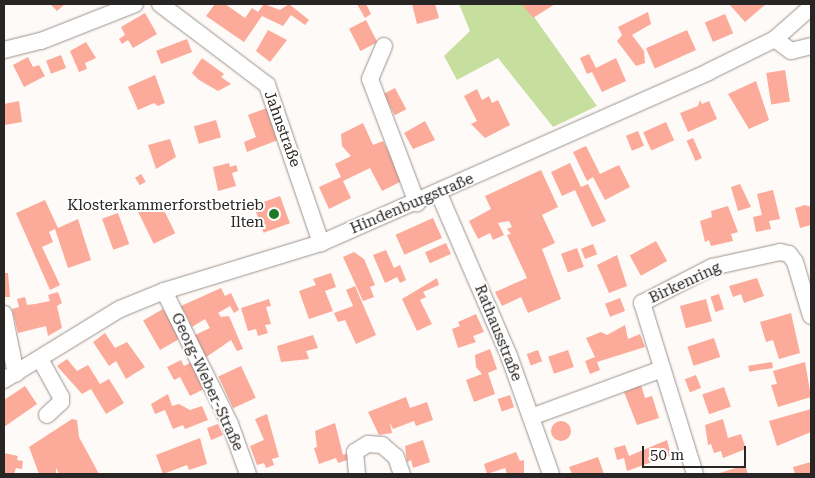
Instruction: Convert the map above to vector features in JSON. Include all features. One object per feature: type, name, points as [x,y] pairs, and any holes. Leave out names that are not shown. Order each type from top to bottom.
[{"type":"street","points":[[4,50],[41,41],[135,4]]},
{"type":"street","name":"Jahnstraße","points":[[160,4],[267,85],[321,243]]},
{"type":"street","name":"Hindenburgstraße","points":[[10,377],[120,309],[164,291],[321,243],[417,204],[775,39],[811,7]]},
{"type":"street","points":[[775,39],[791,51],[811,46]]},
{"type":"street","points":[[384,46],[370,79],[417,204]]},
{"type":"street","name":"Rathausstraße","points":[[439,194],[509,356],[551,474]]},
{"type":"street","name":"Birkenring","points":[[694,474],[642,303],[712,267],[780,252],[789,254],[811,316]]},
{"type":"street","name":"Georg-Weber-Straße","points":[[164,291],[230,424],[248,474]]},
{"type":"street","points":[[4,314],[10,377]]},
{"type":"street","points":[[40,359],[60,397],[60,402],[47,415]]},
{"type":"street","points":[[531,417],[662,369]]},
{"type":"street","points":[[357,474],[355,452],[368,444],[382,444],[396,457],[402,474]]},
{"type":"green space","points":[[459,4],[525,4],[597,106],[553,127],[498,58],[457,80],[444,56],[470,31]]},
{"type":"building","points":[[50,4],[65,4],[57,11]]},
{"type":"building","points":[[215,4],[225,4],[245,18],[252,8],[258,12],[264,4],[280,10],[289,4],[309,20],[305,25],[291,15],[283,26],[262,16],[244,42],[206,16]]},
{"type":"building","points":[[357,4],[366,4],[371,14],[365,18]]},
{"type":"building","points":[[412,4],[435,4],[439,18],[417,24]]},
{"type":"building","points":[[522,4],[555,4],[533,18]]},
{"type":"building","points":[[729,4],[766,4],[745,22]]},
{"type":"building","points":[[648,12],[651,24],[632,35],[644,51],[645,63],[636,66],[617,41],[622,35],[618,27]]},
{"type":"building","points":[[145,13],[157,34],[133,48],[128,40],[122,44],[119,39],[125,35],[121,27]]},
{"type":"building","points":[[725,14],[733,33],[713,42],[705,23]]},
{"type":"building","points":[[366,20],[377,42],[360,51],[349,29]]},
{"type":"building","points":[[268,30],[287,40],[270,62],[256,51]]},
{"type":"building","points":[[687,30],[696,50],[655,68],[646,48]]},
{"type":"building","points":[[187,39],[192,52],[161,64],[156,51]]},
{"type":"building","points":[[86,42],[96,58],[85,63],[87,69],[79,72],[70,51]]},
{"type":"building","points":[[589,54],[596,68],[616,58],[626,81],[602,92],[592,72],[587,74],[580,58]]},
{"type":"building","points":[[61,55],[66,68],[51,74],[46,61]]},
{"type":"building","points":[[28,57],[33,67],[39,65],[45,76],[24,87],[13,65]]},
{"type":"building","points":[[202,58],[224,74],[221,77],[231,84],[218,91],[199,80],[192,73]]},
{"type":"building","points":[[785,70],[790,102],[771,105],[766,73]]},
{"type":"building","points":[[155,75],[165,103],[158,106],[154,103],[138,110],[128,87]]},
{"type":"building","points":[[756,81],[769,120],[749,129],[728,94]]},
{"type":"building","points":[[395,88],[406,109],[395,115],[384,94]]},
{"type":"building","points":[[477,89],[482,100],[489,96],[492,103],[498,100],[510,125],[485,138],[471,124],[477,121],[464,96]]},
{"type":"building","points":[[700,100],[702,104],[709,101],[717,119],[688,132],[680,113],[698,106]]},
{"type":"building","points":[[19,101],[22,122],[5,125],[4,104]]},
{"type":"building","points":[[267,108],[278,140],[247,152],[244,142],[256,137],[248,115]]},
{"type":"building","points":[[216,120],[221,137],[199,144],[194,126]]},
{"type":"building","points":[[425,121],[435,140],[413,149],[404,133]]},
{"type":"building","points":[[666,122],[674,140],[651,150],[643,132]]},
{"type":"building","points":[[363,123],[373,145],[383,141],[404,180],[382,191],[370,168],[343,181],[351,198],[329,209],[319,187],[341,177],[335,164],[351,156],[342,146],[341,134]]},
{"type":"building","points":[[638,131],[644,146],[632,151],[626,136]]},
{"type":"building","points":[[693,138],[702,158],[696,161],[687,141]]},
{"type":"building","points":[[170,139],[176,157],[156,169],[148,145]]},
{"type":"building","points":[[586,146],[600,174],[619,165],[630,187],[605,200],[593,177],[587,181],[573,152]]},
{"type":"building","points":[[229,163],[230,167],[236,165],[238,171],[232,173],[236,186],[218,191],[213,167]]},
{"type":"building","points":[[570,163],[581,187],[588,184],[606,221],[592,227],[575,190],[562,196],[551,172]]},
{"type":"building","points":[[541,170],[558,207],[542,215],[555,243],[542,249],[561,299],[528,313],[521,297],[502,306],[495,292],[527,278],[507,235],[511,234],[507,229],[512,227],[509,221],[498,223],[504,235],[493,240],[490,233],[478,239],[469,221],[491,209],[485,196]]},
{"type":"building","points":[[141,174],[146,182],[140,185],[135,178]]},
{"type":"building","points":[[740,184],[751,207],[738,211],[731,187]]},
{"type":"building","points":[[773,190],[780,219],[769,221],[771,229],[756,232],[753,217],[762,215],[757,194]]},
{"type":"building","points":[[280,196],[290,223],[264,233],[254,206]]},
{"type":"building","points":[[45,200],[58,228],[78,219],[91,260],[68,268],[55,229],[49,232],[53,242],[42,247],[60,285],[50,290],[16,213]]},
{"type":"building","points":[[159,200],[175,233],[154,244],[137,211]]},
{"type":"building","points":[[805,205],[811,207],[811,225],[800,228],[795,208]]},
{"type":"building","points":[[728,206],[738,232],[731,234],[733,241],[711,246],[709,240],[705,242],[700,221],[712,217],[711,211]]},
{"type":"building","points":[[118,213],[129,244],[113,250],[102,219]]},
{"type":"building","points":[[433,218],[442,238],[404,255],[396,235]]},
{"type":"building","points":[[656,241],[667,261],[641,276],[630,256]]},
{"type":"building","points":[[446,243],[451,254],[430,263],[425,252]]},
{"type":"building","points":[[593,244],[597,254],[585,259],[581,249]]},
{"type":"building","points":[[577,248],[584,267],[568,273],[561,254]]},
{"type":"building","points":[[386,250],[394,268],[400,265],[406,280],[400,283],[397,277],[385,283],[373,255]]},
{"type":"building","points":[[354,252],[364,259],[375,285],[370,287],[374,297],[363,301],[343,257]]},
{"type":"building","points":[[617,255],[627,286],[609,293],[597,265]]},
{"type":"building","points":[[4,273],[8,273],[10,297],[4,297]]},
{"type":"building","points":[[331,273],[336,287],[325,291],[333,311],[309,319],[299,291],[316,285],[313,279]]},
{"type":"building","points":[[437,278],[439,285],[423,292],[426,297],[420,300],[432,324],[417,331],[402,299]]},
{"type":"building","points":[[757,278],[764,296],[744,303],[741,294],[733,297],[729,286]]},
{"type":"building","points":[[355,286],[376,335],[356,344],[345,320],[338,322],[334,313],[353,306],[346,290]]},
{"type":"building","points":[[221,288],[225,296],[231,293],[239,310],[234,313],[230,306],[218,313],[221,317],[229,316],[243,349],[237,351],[231,340],[205,358],[193,336],[210,328],[205,319],[192,327],[181,306]]},
{"type":"building","points":[[58,292],[62,303],[57,306],[62,328],[48,336],[46,326],[18,333],[12,309],[19,307],[17,299],[25,297],[27,305],[35,304],[50,301],[48,295]]},
{"type":"building","points":[[719,294],[724,309],[715,312],[710,297]]},
{"type":"building","points":[[620,298],[625,311],[610,317],[605,304]]},
{"type":"building","points":[[269,299],[271,306],[266,307],[271,324],[265,325],[268,333],[258,336],[256,329],[248,331],[241,308]]},
{"type":"building","points":[[706,299],[712,321],[686,328],[680,306]]},
{"type":"building","points":[[163,309],[180,338],[160,350],[143,320]]},
{"type":"building","points":[[791,313],[800,353],[779,359],[773,340],[766,342],[760,322]]},
{"type":"building","points":[[476,314],[484,332],[473,336],[476,342],[458,348],[452,329],[460,326],[458,322]]},
{"type":"building","points":[[625,325],[628,339],[640,334],[645,347],[597,362],[600,370],[590,374],[585,361],[595,357],[586,338],[601,332],[607,335]]},
{"type":"building","points":[[105,333],[115,348],[127,342],[145,367],[126,379],[116,361],[109,366],[93,342]]},
{"type":"building","points":[[313,335],[318,348],[306,351],[309,359],[281,362],[277,346]]},
{"type":"building","points":[[714,338],[720,357],[694,366],[687,347]]},
{"type":"building","points":[[490,349],[497,369],[488,373],[495,394],[474,402],[466,380],[482,374],[476,367],[475,355]]},
{"type":"building","points":[[538,350],[542,361],[531,365],[527,354]]},
{"type":"building","points":[[568,350],[574,367],[554,374],[548,357]]},
{"type":"building","points":[[67,359],[77,371],[88,365],[100,384],[109,379],[124,403],[106,414],[91,389],[82,394],[57,366]]},
{"type":"building","points":[[181,360],[184,366],[192,362],[206,388],[190,396],[180,377],[174,380],[167,367]]},
{"type":"building","points":[[772,362],[773,368],[749,372],[748,366]]},
{"type":"building","points":[[805,362],[811,397],[778,407],[771,385],[777,384],[773,371]]},
{"type":"building","points":[[241,366],[256,398],[233,408],[218,377]]},
{"type":"building","points":[[696,375],[701,388],[690,392],[685,379]]},
{"type":"building","points":[[641,385],[645,398],[652,396],[659,418],[637,425],[624,392]]},
{"type":"building","points":[[25,386],[37,404],[4,427],[4,400]]},
{"type":"building","points":[[724,387],[731,407],[709,414],[702,394]]},
{"type":"building","points":[[168,394],[172,406],[179,404],[190,410],[202,406],[208,420],[185,429],[183,425],[173,429],[165,410],[155,414],[151,404]]},
{"type":"building","points":[[510,395],[514,407],[502,411],[498,399]]},
{"type":"building","points":[[406,397],[410,408],[427,402],[433,420],[416,426],[414,421],[393,429],[390,423],[392,433],[379,435],[368,412]]},
{"type":"building","points":[[811,409],[811,432],[777,446],[769,421]]},
{"type":"building","points":[[267,414],[279,457],[272,459],[274,465],[266,468],[264,463],[257,465],[250,446],[264,440],[255,419]]},
{"type":"building","points":[[72,419],[77,420],[79,437],[99,474],[59,474],[56,468],[56,474],[39,474],[29,447]]},
{"type":"building","points":[[723,419],[728,438],[741,434],[746,449],[723,458],[721,451],[714,453],[711,444],[708,445],[705,425]]},
{"type":"building","points":[[561,421],[568,424],[571,431],[568,438],[561,441],[554,438],[551,431],[554,424]]},
{"type":"building","points":[[335,423],[343,455],[348,453],[350,459],[338,463],[336,458],[319,464],[314,448],[317,447],[315,431]]},
{"type":"building","points":[[218,424],[223,435],[211,440],[207,428]]},
{"type":"building","points":[[200,438],[207,464],[189,470],[187,465],[163,474],[156,455]]},
{"type":"building","points":[[423,440],[430,462],[413,468],[411,460],[407,462],[405,446]]},
{"type":"building","points":[[667,440],[671,455],[627,471],[624,458],[617,460],[614,448],[625,445],[629,456]]},
{"type":"building","points":[[516,452],[520,461],[524,460],[524,474],[507,474],[505,468],[487,474],[484,464]]},
{"type":"building","points":[[4,453],[18,456],[17,460],[23,461],[22,469],[16,468],[14,474],[4,474]]},
{"type":"building","points":[[598,457],[604,474],[572,474],[569,467]]},
{"type":"building","points":[[811,462],[811,474],[795,474],[793,467]]},
{"type":"building","points":[[745,465],[748,474],[720,473]]},
{"type":"place","name":"Klosterkammerforstbetrieb Ilten","points":[[274,214]]}]
